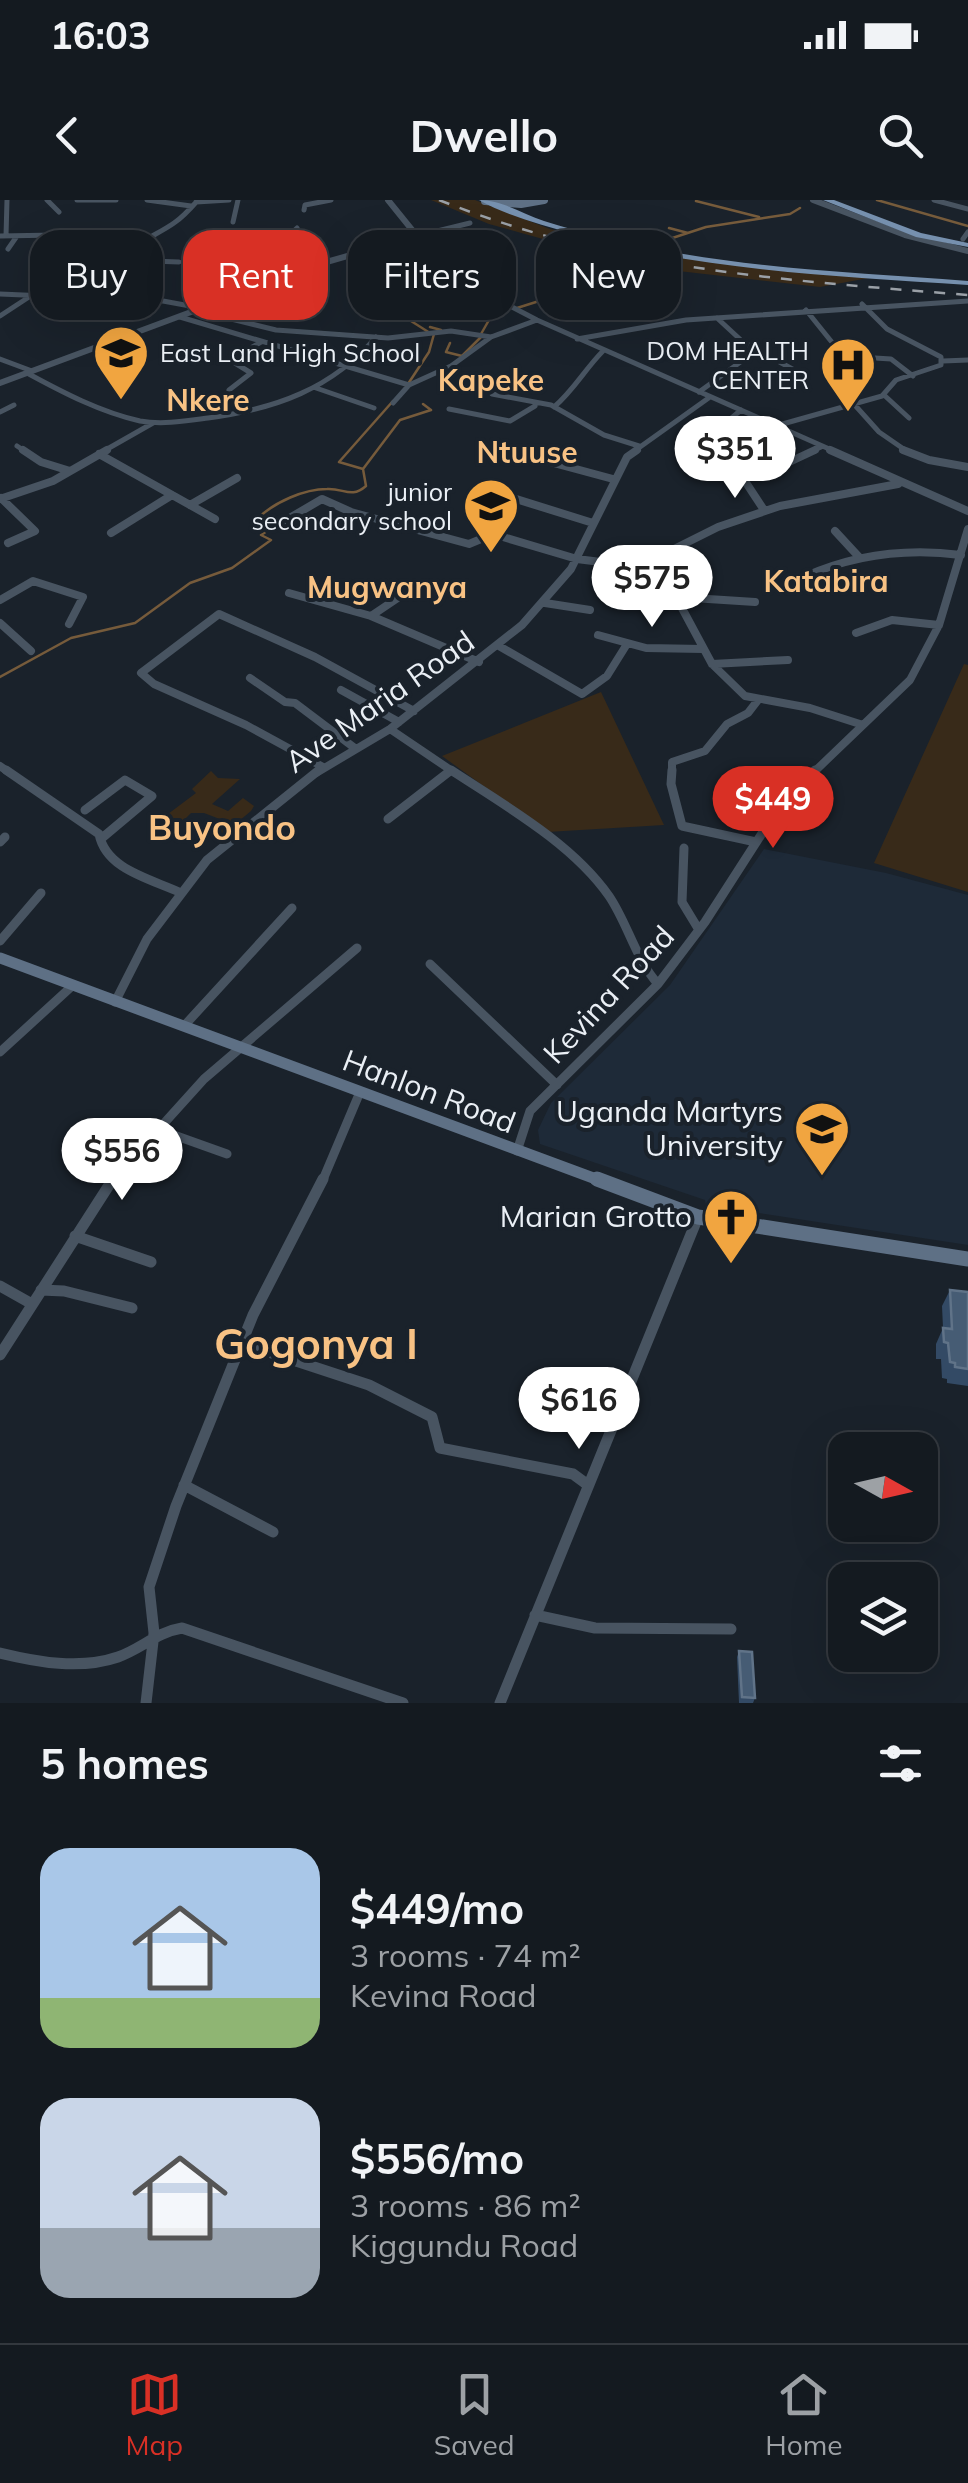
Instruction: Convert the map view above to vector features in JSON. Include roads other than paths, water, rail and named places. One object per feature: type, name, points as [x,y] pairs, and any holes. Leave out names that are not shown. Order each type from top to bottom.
[{"type":"highway","points":[[484,200],[569,230],[700,259],[968,283]]},
{"type":"highway","points":[[821,201],[919,235],[966,246]]},
{"type":"main road","points":[[484,200],[508,200],[524,207],[544,200]]},
{"type":"main road","name":"Hanlon Road","points":[[0,958],[698,1217],[968,1259]]},
{"type":"street","points":[[7,200],[3,236],[30,236]]},
{"type":"street","points":[[47,200],[59,212]]},
{"type":"street","points":[[77,200],[116,200]]},
{"type":"street","points":[[147,200],[229,200]]},
{"type":"street","points":[[233,222],[238,200]]},
{"type":"street","points":[[304,210],[306,204],[331,200]]},
{"type":"street","points":[[388,200],[412,230]]},
{"type":"street","points":[[934,200],[968,209]]},
{"type":"street","points":[[156,230],[176,221],[195,203]]},
{"type":"street","points":[[440,230],[470,222]]},
{"type":"street","points":[[966,246],[968,232]]},
{"type":"street","points":[[8,249],[17,236]]},
{"type":"street","points":[[163,261],[179,262]]},
{"type":"street","points":[[0,294],[30,295]]},
{"type":"street","points":[[0,316],[30,296]]},
{"type":"street","points":[[163,301],[183,306]]},
{"type":"street","points":[[577,339],[620,328],[717,318],[862,304],[968,301]]},
{"type":"street","points":[[862,304],[880,325],[925,346],[943,361],[968,360]]},
{"type":"street","points":[[516,309],[778,425],[900,484],[968,511]]},
{"type":"street","points":[[806,310],[842,356],[886,357],[912,376]]},
{"type":"street","points":[[0,383],[183,316]]},
{"type":"street","points":[[180,317],[409,385]]},
{"type":"street","points":[[717,318],[757,350],[796,371]]},
{"type":"street","points":[[236,320],[270,330],[376,337],[451,331],[491,336]]},
{"type":"street","points":[[393,403],[409,385],[451,366],[491,336],[536,320]]},
{"type":"street","points":[[0,498],[54,482],[153,423],[262,410],[316,388],[345,368],[376,337]]},
{"type":"street","points":[[411,337],[412,348]]},
{"type":"street","points":[[229,390],[250,373],[230,360],[260,342]]},
{"type":"street","points":[[699,392],[757,350]]},
{"type":"street","points":[[554,407],[578,386],[586,368],[603,351]]},
{"type":"street","points":[[0,358],[102,408],[153,423]]},
{"type":"street","points":[[778,425],[884,395],[896,380],[937,368],[943,361]]},
{"type":"street","points":[[316,388],[374,408]]},
{"type":"street","points":[[492,394],[554,407],[604,435],[639,446]]},
{"type":"street","points":[[884,395],[909,418]]},
{"type":"street","name":"Ave Maria Road","points":[[115,1002],[146,939],[179,892],[242,828],[323,767],[414,712],[499,646],[545,603],[577,558],[613,480],[639,446],[710,397]]},
{"type":"street","points":[[853,403],[903,453],[927,462],[968,467]]},
{"type":"street","points":[[449,409],[510,421],[538,405]]},
{"type":"street","points":[[0,412],[14,406]]},
{"type":"street","points":[[716,431],[741,410]]},
{"type":"street","points":[[18,446],[37,460],[70,471]]},
{"type":"street","points":[[785,464],[821,447]]},
{"type":"street","points":[[99,454],[216,519]]},
{"type":"street","points":[[524,455],[613,480]]},
{"type":"street","points":[[739,472],[764,510]]},
{"type":"street","points":[[190,505],[237,478]]},
{"type":"street","points":[[661,578],[664,554],[697,541],[718,526],[764,510],[900,484]]},
{"type":"street","points":[[487,490],[594,523]]},
{"type":"street","points":[[111,534],[172,495]]},
{"type":"street","points":[[0,498],[35,531],[8,544]]},
{"type":"street","points":[[281,523],[323,499],[351,512],[469,544],[493,534],[577,558],[630,564],[661,578],[677,596],[712,664],[740,692],[758,700],[810,708],[863,725]]},
{"type":"street","name":"Kevina Road","points":[[517,1151],[530,1111],[658,984],[699,930],[756,842],[825,758],[910,680],[940,625],[968,529]]},
{"type":"street","points":[[835,531],[859,558]]},
{"type":"street","points":[[804,577],[859,558],[906,549],[964,549]]},
{"type":"street","points":[[0,600],[33,581],[83,598],[69,624]]},
{"type":"street","points":[[371,616],[420,582]]},
{"type":"street","points":[[289,593],[371,616],[480,662]]},
{"type":"street","points":[[677,596],[755,602]]},
{"type":"street","points":[[545,603],[590,610]]},
{"type":"street","points":[[323,767],[246,725],[154,684],[141,672],[220,614],[316,657],[414,712]]},
{"type":"street","points":[[856,633],[892,620],[940,625]]},
{"type":"street","points":[[0,623],[31,651]]},
{"type":"street","points":[[598,635],[668,650],[703,649]]},
{"type":"street","points":[[499,646],[582,694],[607,676],[627,644]]},
{"type":"street","points":[[712,664],[788,660]]},
{"type":"street","points":[[250,678],[285,702],[305,710],[356,748]]},
{"type":"street","points":[[341,690],[552,842],[602,886],[647,972],[658,984]]},
{"type":"street","points":[[756,842],[684,828],[671,776],[672,762],[708,750],[726,723],[748,713],[758,700]]},
{"type":"street","points":[[0,766],[102,838]]},
{"type":"street","points":[[388,818],[450,772]]},
{"type":"street","points":[[85,810],[126,780],[152,796],[102,838]]},
{"type":"street","points":[[102,838],[103,853],[114,862],[179,892]]},
{"type":"street","points":[[684,848],[680,902],[685,918],[699,930]]},
{"type":"street","points":[[0,942],[41,894]]},
{"type":"street","points":[[184,1026],[292,908]]},
{"type":"street","points":[[0,1354],[75,1236],[121,1170],[156,1129],[240,1047],[357,948]]},
{"type":"street","points":[[430,964],[558,1084]]},
{"type":"street","points":[[0,1052],[72,987]]},
{"type":"street","points":[[146,1703],[154,1633],[150,1580],[241,1342],[312,1207],[360,1092]]},
{"type":"street","points":[[156,1129],[227,1154]]},
{"type":"street","points":[[500,1703],[698,1217]]},
{"type":"street","points":[[75,1236],[151,1262]]},
{"type":"street","points":[[0,1286],[32,1304]]},
{"type":"street","points":[[41,1290],[64,1291],[132,1308]]},
{"type":"street","points":[[241,1342],[369,1384],[432,1417],[440,1448],[574,1474],[588,1485]]},
{"type":"street","points":[[184,1484],[273,1532]]},
{"type":"street","points":[[535,1615],[595,1628],[731,1629]]},
{"type":"street","points":[[0,1653],[34,1662],[115,1658],[154,1633],[182,1628],[403,1703]]},
{"type":"waterway","points":[[877,200],[968,226]]},
{"type":"waterway","points":[[696,201],[759,217]]},
{"type":"waterway","points":[[688,233],[790,214],[800,208]]},
{"type":"waterway","points":[[669,228],[688,233]]},
{"type":"waterway","points":[[681,235],[688,233]]},
{"type":"waterway","points":[[517,308],[536,302]]},
{"type":"waterway","points":[[412,320],[430,333]]},
{"type":"waterway","points":[[481,334],[489,320]]},
{"type":"waterway","points":[[430,327],[441,330]]},
{"type":"waterway","points":[[406,387],[429,352],[434,334]]},
{"type":"waterway","points":[[450,343],[446,352],[462,356],[481,337]]},
{"type":"waterway","points":[[363,469],[339,462],[393,401]]},
{"type":"waterway","points":[[363,469],[400,420],[431,410],[423,404]]},
{"type":"waterway","points":[[0,677],[71,638],[135,623],[190,583],[232,568],[271,540],[261,535],[275,526],[258,518],[265,512],[300,494],[361,490],[366,486],[363,469]]},
{"type":"railway","points":[[439,200],[505,224],[635,257],[765,277],[968,295]]},
{"type":"place","name":"East Land High School","points":[[121,402]]},
{"type":"place","name":"DOM HEALTH CENTER","points":[[848,414]]},
{"type":"place","name":"junior secondary school","points":[[491,555]]},
{"type":"place","name":"Uganda Martyrs University","points":[[822,1178]]},
{"type":"place","name":"Marian Grotto","points":[[731,1266]]},
{"type":"district","name":"Kapeke","points":[[491,381]]},
{"type":"district","name":"Nkere","points":[[208,401]]},
{"type":"district","name":"Ntuuse","points":[[527,453]]},
{"type":"district","name":"Katabira","points":[[826,582]]},
{"type":"district","name":"Mugwanya","points":[[387,588]]},
{"type":"district","name":"Buyondo","points":[[222,828]]},
{"type":"district","name":"Gogonya I","points":[[316,1344]]}]
